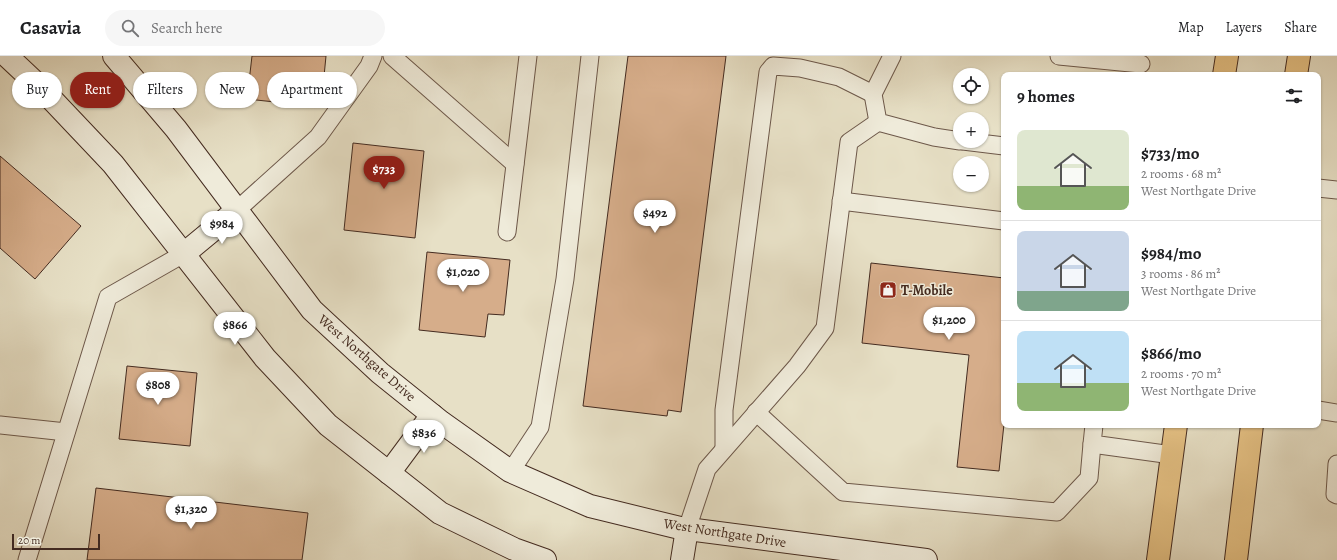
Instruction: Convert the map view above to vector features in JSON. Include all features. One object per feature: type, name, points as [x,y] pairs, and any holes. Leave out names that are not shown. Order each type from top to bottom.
[{"type":"main road","points":[[7,56],[41,88],[113,164],[266,358],[328,425],[440,513],[531,558]]},
{"type":"main road","name":"West Northgate Drive","points":[[114,56],[176,129],[312,310],[380,373],[432,415],[511,471],[590,506],[687,529],[926,560]]},
{"type":"main road","points":[[1224,72],[1227,56]]},
{"type":"main road","points":[[1296,72],[1299,56]]},
{"type":"main road","points":[[184,253],[237,210]]},
{"type":"main road","points":[[389,473],[432,415]]},
{"type":"main road","points":[[1158,560],[1176,428]]},
{"type":"main road","points":[[1236,560],[1252,428]]},
{"type":"main road","points":[[682,560],[687,529]]},
{"type":"lane","points":[[237,210],[318,137],[369,66],[373,56]]},
{"type":"lane","points":[[392,56],[515,164]]},
{"type":"lane","points":[[507,232],[528,56]]},
{"type":"lane","points":[[511,471],[540,427],[565,279],[590,56]]},
{"type":"lane","points":[[878,122],[874,94],[892,56]]},
{"type":"lane","points":[[1059,56],[1141,65]]},
{"type":"lane","points":[[724,449],[724,410],[768,72],[773,66],[800,68],[839,77],[874,94]]},
{"type":"lane","points":[[687,529],[707,468],[797,366],[824,328],[849,142],[878,122],[934,137],[953,140]]},
{"type":"lane","points":[[989,144],[1001,146]]},
{"type":"lane","points":[[1321,188],[1337,190]]},
{"type":"lane","points":[[841,201],[1001,222]]},
{"type":"lane","points":[[27,560],[108,297],[184,253]]},
{"type":"lane","points":[[1321,410],[1337,413]]},
{"type":"lane","points":[[756,412],[843,492],[1058,512],[1089,478],[1094,428]]},
{"type":"lane","points":[[0,425],[66,432]]},
{"type":"lane","points":[[1092,444],[1172,455]]},
{"type":"lane","points":[[1337,464],[1335,494],[1337,495]]},
{"type":"building","points":[[252,56],[326,56],[324,72],[267,72],[267,101],[259,100],[259,72],[250,72]]},
{"type":"building","points":[[628,56],[726,56],[681,412],[668,410],[667,416],[583,406]]},
{"type":"building","points":[[353,143],[424,151],[415,238],[344,230]]},
{"type":"building","points":[[0,156],[81,226],[35,279],[0,248]]},
{"type":"building","points":[[427,252],[510,260],[504,315],[488,314],[485,337],[419,330]]},
{"type":"building","points":[[871,263],[1001,278],[1001,428],[1004,428],[999,471],[957,467],[969,355],[862,343]]},
{"type":"building","points":[[127,366],[197,373],[190,446],[119,439]]},
{"type":"building","points":[[96,488],[308,513],[302,560],[87,560]]},
{"type":"place","name":"T-Mobile","points":[[888,290]]}]
